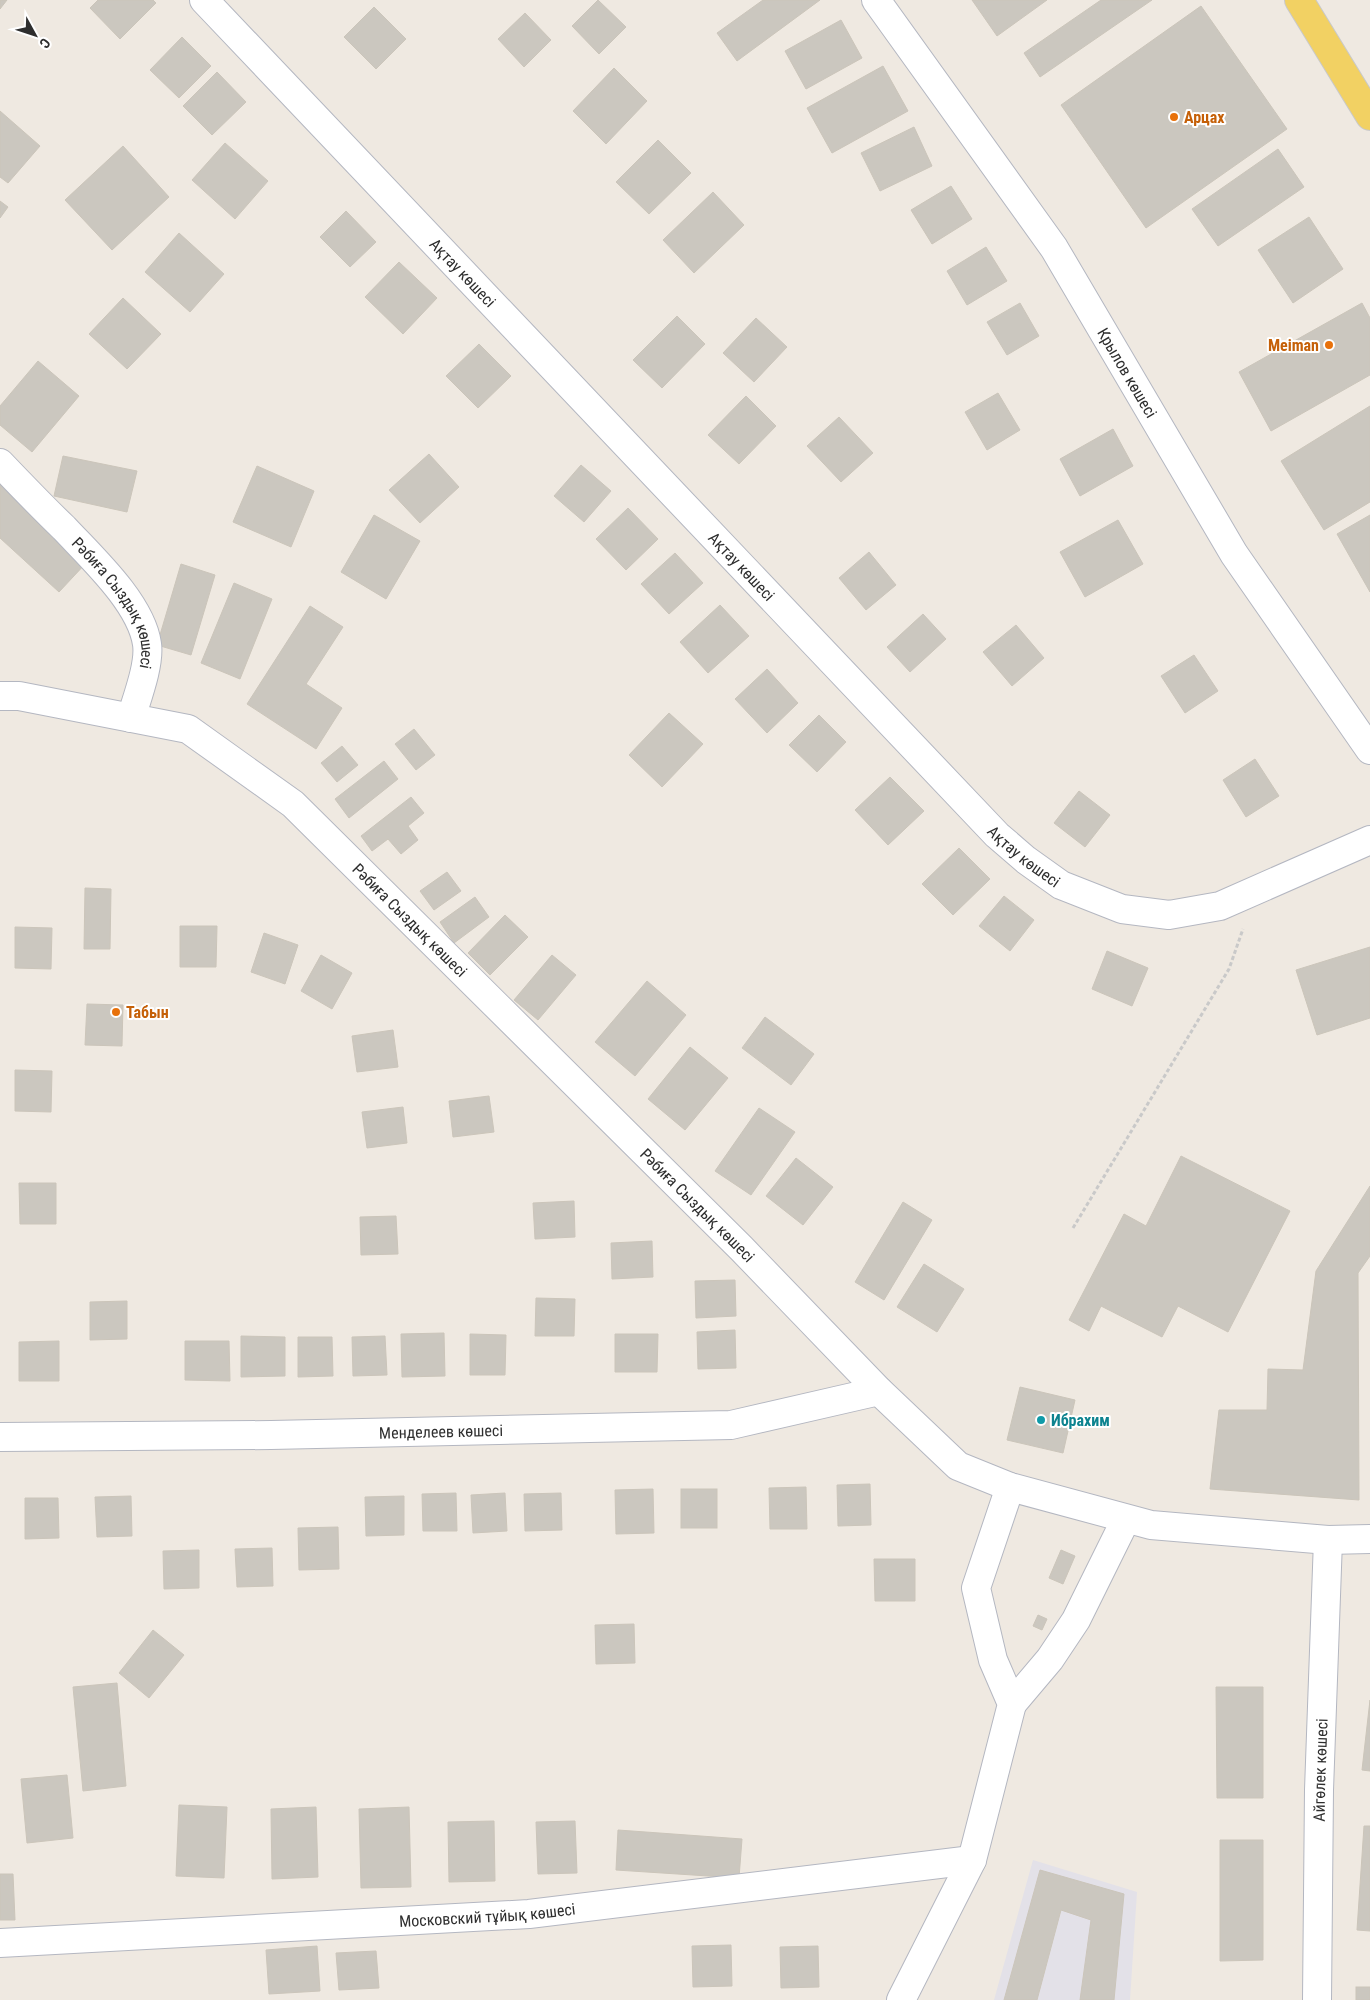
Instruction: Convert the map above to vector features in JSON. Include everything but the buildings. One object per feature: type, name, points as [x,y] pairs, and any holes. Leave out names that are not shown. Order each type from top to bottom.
[{"type":"main road","points":[[1299,0],[1370,116]]},
{"type":"street","name":"Ақтау көшесі","points":[[204,0],[996,835],[1026,860],[1061,885],[1122,909],[1169,915],[1220,906],[1370,840]]},
{"type":"street","name":"Крылов көшесі","points":[[876,0],[1054,248],[1234,554],[1370,750]]},
{"type":"street","name":"Рәбиға Сыздық көшесі","points":[[0,463],[98,564],[130,604],[142,624],[148,645],[143,680],[131,718],[188,729],[292,804],[741,1248],[879,1392],[958,1466],[1010,1488],[1151,1525],[1328,1540],[1370,1539]]},
{"type":"street","points":[[0,696],[19,696],[131,718]]},
{"type":"street","name":"Менделеев көшесі","points":[[0,1438],[271,1435],[731,1425],[879,1392]]},
{"type":"street","points":[[1010,1488],[976,1588],[993,1660],[1012,1704]]},
{"type":"street","points":[[901,2000],[972,1860],[1012,1704],[1050,1659],[1076,1620],[1126,1519]]},
{"type":"street","name":"Айгөлек көшесі","points":[[1317,2000],[1319,1790],[1328,1540]]},
{"type":"street","name":"Московский тұйық көшесі","points":[[0,1943],[529,1914],[972,1860]]},
{"type":"path","points":[[1073,1228],[1229,969],[1256,891]]},
{"type":"shaded area","points":[[1033,1860],[1137,1892],[1130,2000],[994,2000]]},
{"type":"place","name":"Арцах","points":[[1174,117]]},
{"type":"place","name":"Meiman","points":[[1329,345]]},
{"type":"place","name":"Табын","points":[[116,1012]]},
{"type":"place","name":"Ибрахим","points":[[1041,1420]]}]
